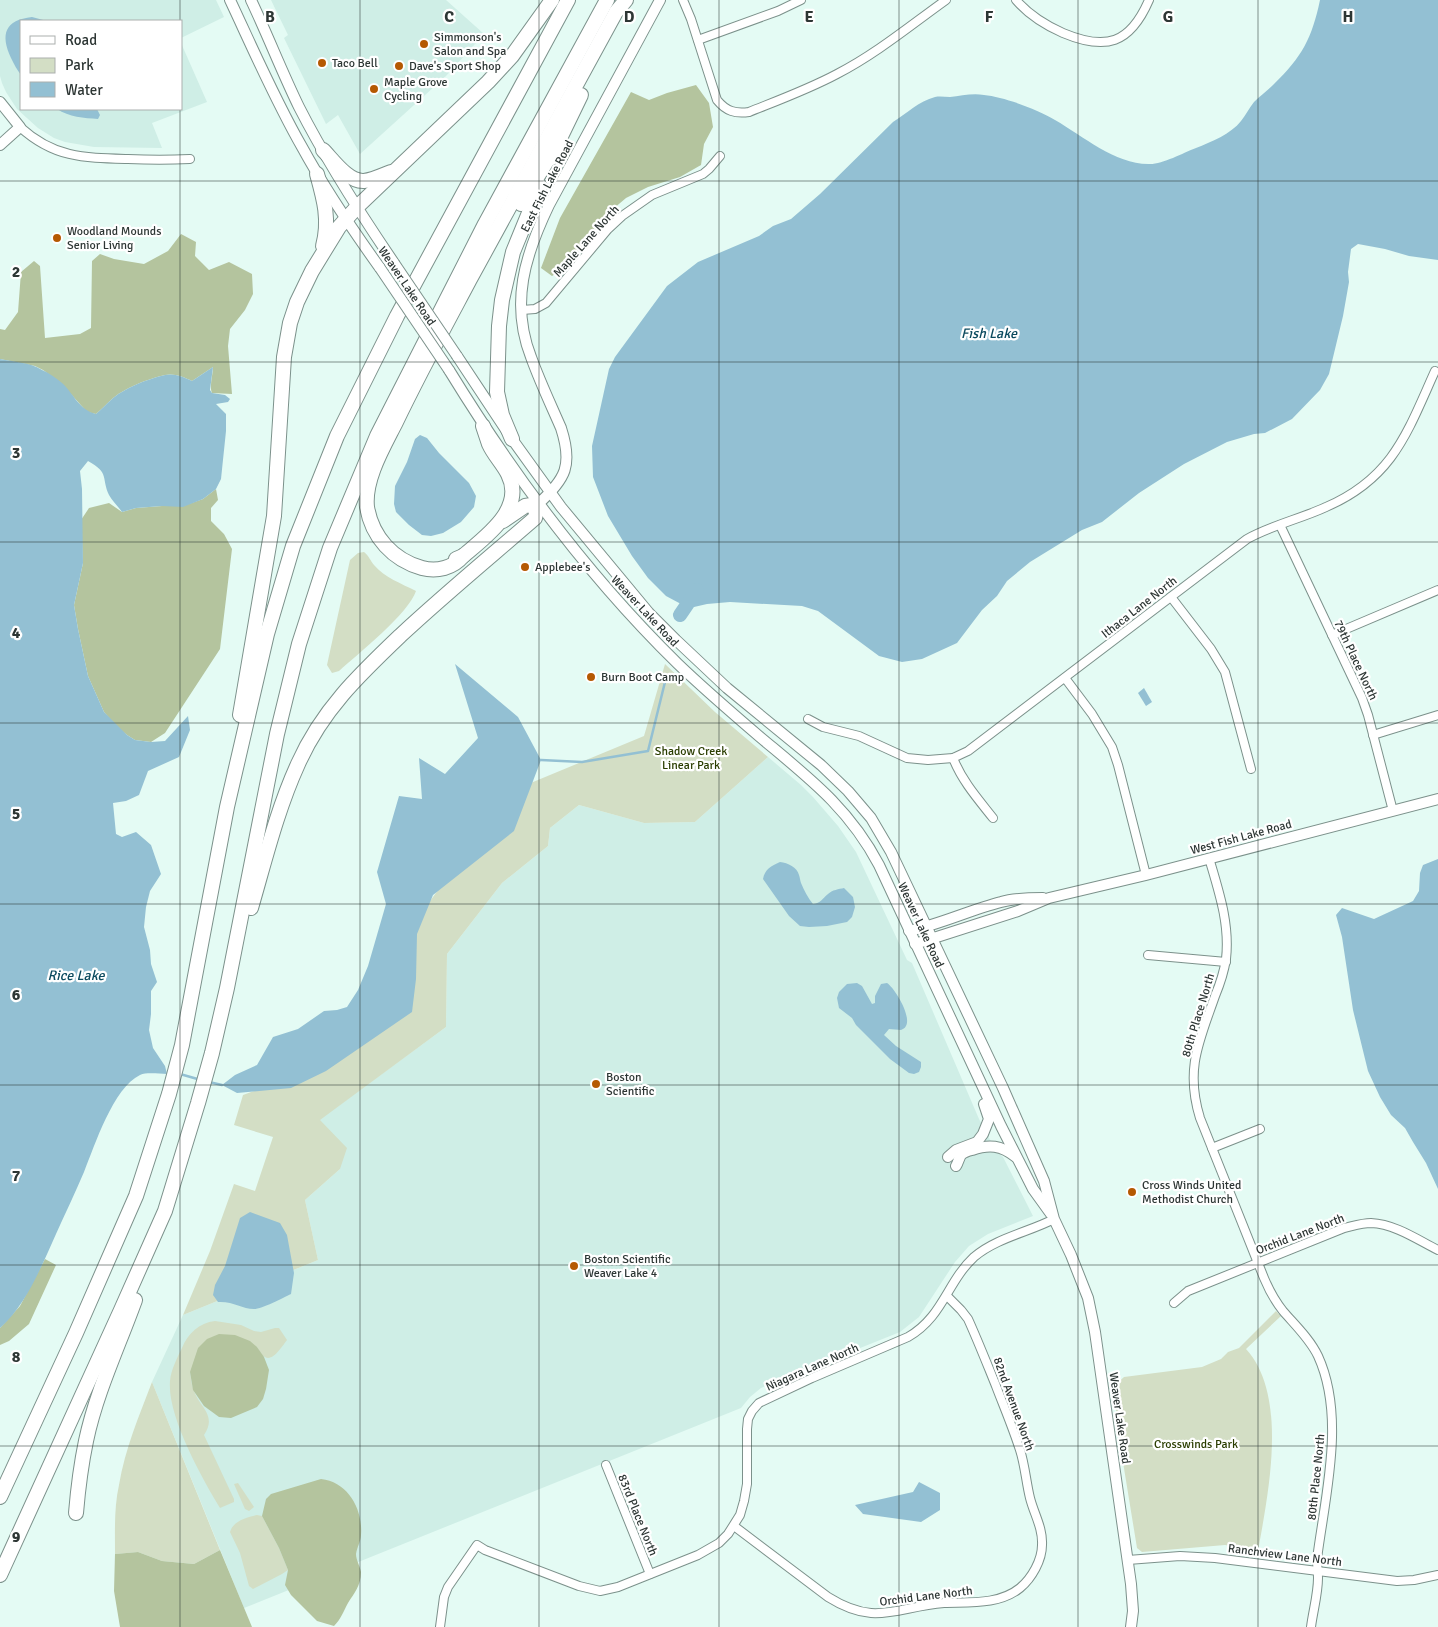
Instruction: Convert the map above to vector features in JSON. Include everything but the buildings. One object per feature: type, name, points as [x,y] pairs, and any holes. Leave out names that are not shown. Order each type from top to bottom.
[{"type":"highway","points":[[0,1498],[76,1333],[136,1196],[169,1094],[182,1046],[227,807],[243,698],[274,516],[284,357],[286,340],[296,302],[321,255],[339,227],[356,207],[464,106],[508,60],[552,0]]},
{"type":"highway","points":[[227,807],[268,634],[293,546],[337,436],[397,316],[568,0]]},
{"type":"highway","points":[[76,1513],[79,1476],[94,1411],[142,1281],[212,1053],[227,988],[277,734],[299,644],[330,548],[376,436],[486,224],[608,0]]},
{"type":"highway","points":[[227,988],[274,830],[305,751],[329,710],[356,678],[421,617],[535,518],[538,504],[525,506],[498,525],[456,564],[444,569],[426,569],[409,564],[392,553],[380,539],[374,528],[367,506],[369,484],[374,468],[415,381],[616,12],[627,0]]},
{"type":"highway","points":[[512,438],[502,414],[497,392],[499,326],[502,300],[513,252],[553,151],[627,0]]},
{"type":"highway","points":[[323,150],[348,175],[359,180],[372,179],[396,170]]},
{"type":"highway","points":[[463,556],[451,561],[438,563],[412,558],[399,550],[381,528],[375,513],[374,497],[378,481],[403,424],[512,219],[553,151]]},
{"type":"highway","points":[[317,174],[326,206],[327,220],[326,236],[321,255]]},
{"type":"highway","points":[[483,426],[490,445],[508,474],[512,486],[512,498],[507,511],[498,525]]},
{"type":"highway","points":[[0,1575],[165,1211]]},
{"type":"main road","name":"Weaver Lake Road","points":[[230,0],[291,128],[317,174],[449,370],[483,426],[538,504],[590,569],[678,664],[820,788],[845,813],[860,833],[873,853],[1017,1158],[1033,1189],[1054,1219]]},
{"type":"main road","name":"Weaver Lake Road","points":[[251,0],[300,108],[356,207],[512,438],[551,492],[600,555],[649,613],[727,688],[821,765],[859,803],[876,825],[891,852],[1040,1172],[1054,1219],[1081,1279],[1094,1322],[1128,1560],[1132,1602],[1131,1627]]},
{"type":"main road","name":"East Fish Lake Road","points":[[538,504],[551,492],[563,476],[567,461],[561,428],[528,348],[522,310],[524,271],[540,223],[660,0]]},
{"type":"main road","points":[[0,102],[20,127],[0,145]]},
{"type":"main road","name":"West Fish Lake Road","points":[[915,944],[1049,898],[1438,800]]},
{"type":"main road","name":"West Fish Lake Road","points":[[909,931],[927,927],[1002,902],[1024,898],[1049,898]]},
{"type":"main road","points":[[948,1157],[956,1150],[977,1142],[987,1126],[988,1114],[980,1094],[975,1070]]},
{"type":"main road","points":[[956,1166],[961,1155],[985,1145],[1000,1147],[1017,1158]]},
{"type":"street","points":[[682,0],[686,4],[718,100],[727,110],[741,113],[749,112],[838,74],[857,63],[946,0]]},
{"type":"street","points":[[698,40],[778,11],[802,0]]},
{"type":"street","points":[[1016,0],[1038,20],[1054,29],[1090,43],[1103,43],[1120,38],[1131,30],[1138,22],[1149,0]]},
{"type":"street","points":[[20,127],[28,135],[45,145],[74,156],[190,160]]},
{"type":"street","name":"Maple Lane North","points":[[522,310],[535,309],[546,303],[608,229],[636,204],[652,195],[703,174],[720,156]]},
{"type":"street","name":"Ithaca Lane North","points":[[808,719],[823,727],[859,736],[907,758],[928,760],[953,758],[980,743],[1247,539],[1324,508],[1360,489],[1375,476],[1401,445],[1435,371]]},
{"type":"street","name":"79th Place North","points":[[1280,525],[1362,698],[1393,811]]},
{"type":"street","points":[[1332,635],[1438,590]]},
{"type":"street","points":[[1171,597],[1211,649],[1225,672],[1251,769]]},
{"type":"street","points":[[1065,678],[1092,714],[1112,748],[1146,875]]},
{"type":"street","points":[[1373,735],[1438,716]]},
{"type":"street","points":[[953,758],[961,776],[993,818]]},
{"type":"street","name":"80th Place North","points":[[1209,858],[1226,922],[1228,942],[1226,962],[1221,980],[1194,1061],[1195,1102],[1273,1297],[1308,1340],[1318,1356],[1329,1395],[1332,1421],[1330,1467],[1317,1562],[1318,1579],[1311,1627]]},
{"type":"street","points":[[1148,955],[1226,962]]},
{"type":"street","points":[[1212,1148],[1260,1128]]},
{"type":"street","name":"Niagara Lane North","points":[[440,1627],[444,1597],[448,1587],[477,1545],[494,1554],[589,1589],[609,1590],[710,1549],[728,1534],[740,1515],[747,1484],[746,1429],[748,1420],[756,1407],[768,1398],[812,1378],[908,1338],[926,1324],[962,1272],[984,1249],[1054,1219]]},
{"type":"street","name":"Orchid Lane North","points":[[1174,1303],[1188,1291],[1344,1228],[1371,1223],[1383,1225],[1396,1229],[1438,1250]]},
{"type":"street","name":"82nd Avenue North","points":[[947,1296],[968,1319],[1021,1451],[1030,1499],[1040,1525],[1042,1547],[1033,1573],[1024,1584]]},
{"type":"street","name":"83rd Place North","points":[[606,1465],[650,1574]]},
{"type":"street","name":"Orchid Lane North","points":[[734,1526],[840,1605],[863,1612],[885,1614],[936,1604],[984,1601],[1008,1596],[1024,1584]]},
{"type":"street","name":"Ranchview Lane North","points":[[1128,1560],[1180,1556],[1215,1558],[1397,1581],[1438,1575]]},
{"type":"shaded area","points":[[0,0],[216,0],[224,17],[182,38],[182,20],[20,20],[20,110],[182,110],[182,45],[207,102],[152,123],[162,148],[94,147],[54,138],[38,128],[17,109],[6,92],[0,76]]},
{"type":"shaded area","points":[[271,0],[446,0],[484,34],[446,76],[360,154],[338,115],[326,124],[284,38],[288,35]]},
{"type":"shaded area","points":[[768,757],[813,797],[838,826],[856,852],[907,960],[912,963],[979,1119],[996,1151],[1003,1157],[1033,1216],[988,1234],[969,1246],[955,1262],[919,1317],[900,1332],[761,1388],[741,1408],[244,1608],[152,1382],[183,1315],[318,1260],[305,1200],[340,1169],[319,1120],[446,1027],[447,954],[502,883],[548,846],[550,828],[579,805],[644,823],[695,822]]},
{"type":"green space","points":[[696,85],[709,103],[713,127],[704,144],[701,165],[680,177],[648,187],[626,198],[606,215],[588,241],[564,268],[552,276],[541,268],[560,218],[631,92],[649,100]]},
{"type":"green space","points":[[181,234],[196,242],[195,256],[209,270],[229,262],[252,274],[253,294],[245,310],[230,329],[228,346],[232,394],[212,393],[213,367],[192,381],[179,376],[168,375],[144,381],[116,396],[96,414],[87,412],[61,383],[43,370],[35,366],[0,359],[0,329],[5,330],[18,312],[21,272],[34,261],[40,266],[45,338],[80,334],[91,328],[92,261],[100,254],[114,259],[144,264],[168,251]]},
{"type":"green space","points":[[216,489],[218,500],[211,508],[211,521],[224,534],[232,549],[220,649],[165,733],[151,742],[135,740],[117,727],[104,712],[88,676],[74,605],[83,563],[81,520],[89,508],[109,503],[122,512],[136,508],[183,506],[203,499]]},
{"type":"green space","points":[[364,552],[383,573],[416,591],[404,610],[382,633],[339,671],[332,673],[327,665],[350,560],[358,553]]},
{"type":"green space","name":"Shadow Creek Linear Park","points":[[665,664],[715,712],[768,757],[695,822],[644,823],[579,805],[550,828],[548,846],[502,883],[447,954],[446,1027],[320,1120],[347,1148],[340,1169],[305,1200],[318,1260],[183,1315],[210,1251],[234,1184],[255,1191],[273,1137],[234,1125],[243,1095],[307,1071],[509,792],[644,736]]},
{"type":"green space","points":[[45,1259],[56,1265],[29,1324],[9,1341],[0,1345],[0,1328],[20,1306]]},
{"type":"green space","name":"Crosswinds Park","points":[[1276,1311],[1281,1316],[1246,1349],[1259,1369],[1267,1392],[1271,1419],[1270,1474],[1258,1551],[1225,1545],[1142,1552],[1137,1548],[1113,1387],[1124,1377],[1202,1367],[1221,1359],[1228,1352],[1239,1348]]},
{"type":"green space","points":[[215,1321],[241,1325],[261,1332],[279,1328],[287,1340],[278,1352],[268,1358],[257,1347],[190,1372],[195,1395],[208,1416],[208,1428],[204,1435],[234,1499],[234,1502],[220,1508],[195,1464],[180,1429],[174,1411],[170,1381],[174,1364],[187,1338],[199,1326]]},
{"type":"green space","points":[[219,1334],[235,1335],[250,1341],[264,1357],[269,1370],[263,1399],[257,1407],[231,1418],[219,1417],[204,1406],[193,1390],[190,1372],[198,1348],[207,1339]]},
{"type":"green space","points":[[152,1382],[220,1550],[194,1564],[162,1561],[138,1552],[115,1554],[117,1493],[133,1433]]},
{"type":"green space","points":[[321,1479],[331,1481],[346,1491],[356,1507],[361,1525],[361,1537],[356,1554],[361,1572],[360,1581],[334,1626],[317,1621],[291,1595],[285,1585],[288,1570],[262,1516],[266,1499],[271,1494]]},
{"type":"green space","points":[[238,1483],[254,1507],[249,1511],[245,1509],[234,1484]]},
{"type":"green space","points":[[257,1515],[262,1516],[288,1570],[253,1589],[249,1586],[240,1553],[230,1532],[237,1522]]},
{"type":"green space","points":[[220,1550],[252,1627],[120,1627],[114,1591],[115,1554],[138,1552],[162,1561],[194,1564]]},
{"type":"water","name":"Fish Lake","points":[[1320,0],[1438,0],[1438,260],[1409,256],[1358,244],[1351,249],[1348,272],[1349,282],[1329,374],[1320,390],[1292,419],[1265,433],[1254,434],[1227,442],[1184,464],[1139,493],[1102,522],[1082,530],[1030,562],[1007,581],[997,596],[982,610],[957,643],[922,659],[902,662],[879,656],[818,611],[802,606],[730,602],[694,607],[681,604],[666,596],[648,578],[632,556],[608,516],[593,477],[592,446],[609,369],[615,357],[667,286],[698,262],[759,236],[773,226],[791,219],[820,194],[893,122],[918,105],[935,97],[980,94],[1011,101],[1048,116],[1112,155],[1137,163],[1150,164],[1161,162],[1208,143],[1237,126],[1254,102],[1292,65],[1309,36]]},
{"type":"water","points":[[32,17],[43,20],[20,20],[20,73],[8,49],[6,35],[11,25],[16,21],[23,19]]},
{"type":"water","points":[[59,110],[98,110],[100,115],[98,119],[66,114]]},
{"type":"water","name":"Rice Lake","points":[[0,359],[37,367],[55,377],[85,409],[96,414],[116,396],[144,381],[159,376],[172,375],[192,381],[213,367],[210,390],[212,393],[225,395],[230,399],[228,402],[216,404],[226,414],[221,479],[216,489],[203,499],[183,507],[136,508],[122,512],[109,495],[104,476],[95,465],[88,461],[80,471],[83,563],[74,605],[88,676],[104,712],[127,735],[135,740],[165,741],[188,716],[190,730],[179,757],[148,771],[139,795],[126,801],[113,803],[116,834],[122,837],[136,832],[151,845],[161,874],[150,891],[144,927],[150,950],[151,964],[157,982],[151,991],[149,1030],[153,1048],[165,1066],[167,1074],[150,1073],[140,1075],[130,1082],[113,1104],[45,1259],[26,1296],[0,1328]]},
{"type":"water","points":[[420,435],[427,438],[469,483],[476,496],[474,507],[461,522],[443,533],[431,536],[422,535],[409,525],[396,512],[394,504],[395,486],[407,462],[415,439]]},
{"type":"water","points":[[455,664],[518,717],[541,760],[514,831],[433,895],[417,934],[416,979],[412,1012],[326,1071],[291,1088],[237,1093],[222,1085],[235,1075],[257,1065],[273,1037],[298,1029],[324,1011],[347,1007],[358,990],[368,966],[386,904],[377,872],[399,796],[422,799],[419,758],[445,774],[478,738]]},
{"type":"water","points":[[1144,688],[1152,702],[1146,706],[1138,693]]},
{"type":"water","points":[[1438,859],[1438,1189],[1426,1163],[1405,1128],[1391,1115],[1380,1097],[1368,1071],[1353,1010],[1342,937],[1336,915],[1342,908],[1374,919],[1413,901],[1419,891],[1420,873],[1423,865]]},
{"type":"water","points":[[780,862],[789,864],[798,872],[803,888],[813,904],[820,902],[831,892],[844,888],[853,897],[855,907],[852,917],[847,922],[827,926],[800,926],[789,916],[763,879],[769,868]]},
{"type":"water","points":[[857,983],[862,986],[872,1004],[875,1003],[875,996],[881,984],[887,983],[891,986],[903,1006],[907,1021],[906,1027],[901,1030],[889,1029],[884,1035],[896,1046],[921,1062],[919,1072],[909,1073],[890,1059],[856,1025],[852,1018],[839,1008],[837,998],[839,992],[847,984]]},
{"type":"water","points":[[250,1212],[280,1223],[287,1235],[294,1273],[291,1294],[258,1309],[218,1302],[213,1295],[215,1285],[225,1266],[240,1218]]},
{"type":"water","points":[[919,1482],[940,1493],[940,1510],[921,1522],[863,1514],[855,1505],[913,1492]]},
{"type":"waterway","points":[[680,615],[697,590]]},
{"type":"waterway","points":[[541,760],[582,762],[648,751],[665,682]]},
{"type":"waterway","points":[[180,1074],[201,1080]]},
{"type":"waterway","points":[[209,1082],[222,1085]]},
{"type":"place","name":"Simmonson's Salon and Spa","points":[[424,44]]},
{"type":"place","name":"Taco Bell","points":[[322,63]]},
{"type":"place","name":"Dave's Sport Shop","points":[[399,66]]},
{"type":"place","name":"Maple Grove Cycling","points":[[374,89]]},
{"type":"place","name":"Woodland Mounds Senior Living","points":[[57,238]]},
{"type":"place","name":"Applebee's","points":[[525,567]]},
{"type":"place","name":"Burn Boot Camp","points":[[591,677]]},
{"type":"place","name":"Boston Scientific","points":[[596,1084]]},
{"type":"place","name":"Cross Winds United Methodist Church","points":[[1132,1192]]},
{"type":"place","name":"Boston Scientific Weaver Lake 4","points":[[574,1266]]}]
